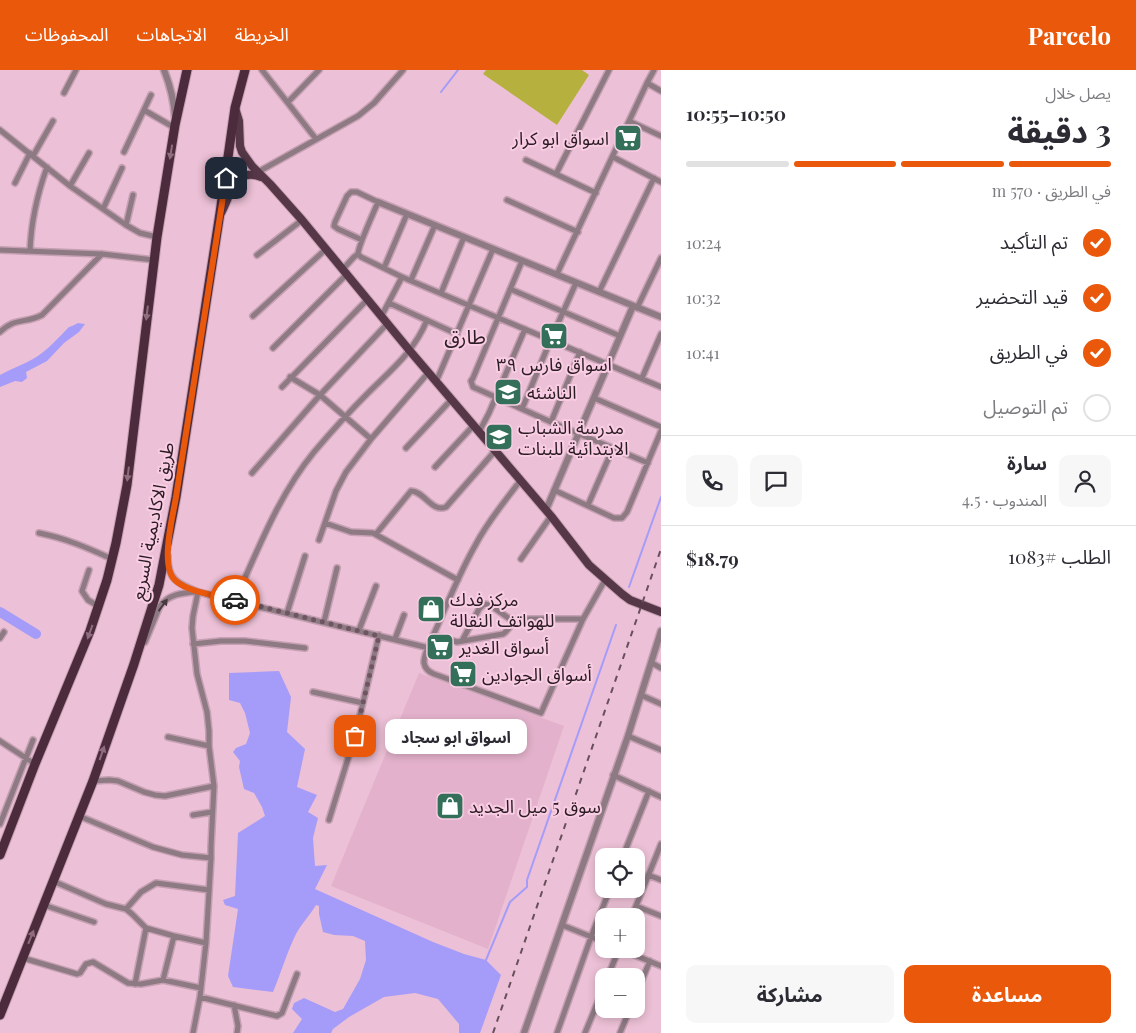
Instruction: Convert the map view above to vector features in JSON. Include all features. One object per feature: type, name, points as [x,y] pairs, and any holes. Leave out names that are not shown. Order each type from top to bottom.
[{"type":"highway","name":"طريق الاكاديمية السريع","points":[[0,856],[35,764],[90,631],[112,559],[127,485],[157,237],[175,126],[187,70]]},
{"type":"highway","name":"طريق الاكاديمية السريع","points":[[0,1015],[93,781],[134,664],[159,585],[176,497],[235,108],[245,70]]},
{"type":"main road","points":[[235,108],[239,122],[240,146],[246,158],[302,220],[428,373],[548,513],[589,565],[604,580],[630,600],[661,612]]},
{"type":"main road","points":[[220,214],[228,200],[232,186],[238,179],[250,174],[265,179]]},
{"type":"street","points":[[64,93],[76,70]]},
{"type":"street","points":[[164,70],[173,100],[175,126]]},
{"type":"street","points":[[262,70],[316,139]]},
{"type":"street","points":[[288,102],[319,70]]},
{"type":"street","points":[[258,172],[358,116],[382,95],[403,70]]},
{"type":"street","points":[[556,174],[609,70]]},
{"type":"street","points":[[557,274],[654,70]]},
{"type":"street","points":[[647,83],[661,90]]},
{"type":"street","points":[[124,152],[151,95]]},
{"type":"street","points":[[144,110],[175,126]]},
{"type":"street","points":[[15,182],[53,121]]},
{"type":"street","points":[[630,121],[661,136]]},
{"type":"street","points":[[0,130],[70,186],[126,225],[140,233],[157,237]]},
{"type":"street","points":[[70,186],[88,153]]},
{"type":"street","points":[[613,157],[661,182]]},
{"type":"street","points":[[526,160],[596,193]]},
{"type":"street","points":[[30,251],[36,201],[47,167]]},
{"type":"street","points":[[103,209],[122,168]]},
{"type":"street","points":[[599,292],[654,178]]},
{"type":"street","points":[[362,240],[334,226],[347,196],[351,192],[357,192],[435,226],[661,317]]},
{"type":"street","points":[[126,225],[133,195]]},
{"type":"street","points":[[507,200],[578,232]]},
{"type":"street","points":[[272,348],[345,272],[354,256],[358,254],[378,202]]},
{"type":"street","points":[[384,268],[407,214]]},
{"type":"street","points":[[257,255],[302,220]]},
{"type":"street","points":[[412,280],[435,226]]},
{"type":"street","points":[[441,293],[464,237]]},
{"type":"street","points":[[253,316],[326,249]]},
{"type":"street","points":[[436,382],[493,249]]},
{"type":"street","points":[[0,250],[102,254],[154,260]]},
{"type":"street","points":[[0,332],[10,323],[35,319],[42,315],[102,254]]},
{"type":"street","points":[[358,254],[402,276],[661,387]]},
{"type":"street","points":[[521,559],[548,513],[554,490],[620,336],[661,258]]},
{"type":"street","points":[[522,261],[471,382],[473,387],[648,463]]},
{"type":"street","points":[[381,317],[402,276]]},
{"type":"street","points":[[522,409],[576,283]]},
{"type":"street","points":[[510,288],[620,336]]},
{"type":"street","points":[[282,387],[367,300]]},
{"type":"street","points":[[388,303],[457,334]]},
{"type":"street","points":[[236,600],[270,524],[293,482],[313,454],[345,416],[410,351],[420,336],[427,320]]},
{"type":"street","points":[[252,473],[320,394],[387,324]]},
{"type":"street","points":[[435,467],[487,418],[525,328]]},
{"type":"street","points":[[642,378],[661,334]]},
{"type":"street","points":[[551,422],[580,352]]},
{"type":"street","points":[[320,540],[342,478],[371,440],[428,373]]},
{"type":"street","points":[[290,377],[320,394],[371,440]]},
{"type":"street","points":[[554,490],[614,518],[622,518],[627,512],[661,429],[594,398]]},
{"type":"street","points":[[406,448],[451,400]]},
{"type":"street","points":[[588,506],[613,448]]},
{"type":"street","points":[[376,534],[411,490],[439,508],[446,507],[495,451]]},
{"type":"street","points":[[520,480],[476,543],[458,580],[424,662],[429,672],[541,713],[583,619],[604,580]]},
{"type":"street","points":[[325,523],[351,532],[370,532],[376,534],[458,580]]},
{"type":"street","points":[[170,531],[168,562],[171,576],[179,583],[198,592],[429,648]]},
{"type":"street","points":[[39,533],[74,542],[112,559]]},
{"type":"street","points":[[287,613],[304,556]]},
{"type":"street","points":[[324,622],[337,568]]},
{"type":"street","points":[[89,570],[82,591],[88,600],[98,606]]},
{"type":"street","points":[[359,630],[376,586]]},
{"type":"street","points":[[193,1033],[200,996],[206,943],[212,858],[214,786],[207,712],[197,674],[192,628],[198,592]]},
{"type":"street","points":[[134,664],[160,606],[173,596],[198,592]]},
{"type":"street","points":[[462,641],[479,609],[484,604],[514,622]]},
{"type":"street","points":[[395,640],[404,616]]},
{"type":"street","points":[[434,635],[454,642],[503,634],[508,632],[514,622],[519,619],[583,619]]},
{"type":"street","points":[[524,1033],[628,736],[661,631]]},
{"type":"street","points":[[0,638],[4,632]]},
{"type":"street","points":[[329,820],[355,736],[379,636]]},
{"type":"street","points":[[194,644],[245,641],[305,648]]},
{"type":"street","points":[[652,663],[661,668]]},
{"type":"street","points":[[312,692],[363,703]]},
{"type":"street","points":[[641,695],[661,704]]},
{"type":"street","points":[[628,736],[661,750]]},
{"type":"street","points":[[168,737],[209,746]]},
{"type":"street","points":[[0,740],[35,764]]},
{"type":"street","points":[[0,824],[33,740]]},
{"type":"street","points":[[613,775],[661,797]]},
{"type":"street","points":[[93,781],[109,780],[144,792],[164,796],[214,786]]},
{"type":"street","points":[[626,848],[649,791]]},
{"type":"street","points":[[193,815],[212,812]]},
{"type":"street","points":[[79,816],[153,846],[182,855],[212,858]]},
{"type":"street","points":[[661,846],[636,906],[661,916]]},
{"type":"street","points":[[648,875],[661,880]]},
{"type":"street","points":[[54,881],[106,904],[126,910],[146,928],[206,943]]},
{"type":"street","points":[[126,910],[141,892],[156,883],[210,890]]},
{"type":"street","points":[[556,1033],[606,898]]},
{"type":"street","points":[[44,905],[94,922]]},
{"type":"street","points":[[562,925],[595,939]]},
{"type":"street","points":[[134,984],[146,928]]},
{"type":"street","points":[[163,980],[174,936]]},
{"type":"street","points":[[23,958],[78,974],[86,964],[93,962],[122,980],[134,984],[163,980],[201,988]]},
{"type":"street","points":[[642,958],[661,966]]},
{"type":"street","points":[[645,973],[650,961]]},
{"type":"street","points":[[200,996],[278,1016],[282,1013],[297,974]]},
{"type":"street","points":[[234,1006],[238,1026],[237,1033]]},
{"type":"street","points":[[585,1033],[595,1009]]},
{"type":"street","points":[[620,1033],[626,1018]]},
{"type":"shaded area","points":[[486,70],[582,70],[589,75],[557,125],[483,74]]},
{"type":"shaded area","points":[[78,323],[85,324],[79,332],[64,343],[47,361],[26,372],[27,378],[22,382],[15,381],[0,387],[0,375],[38,356],[69,327]]},
{"type":"shaded area","points":[[279,671],[291,697],[287,732],[305,749],[297,787],[317,795],[308,812],[318,818],[313,838],[315,866],[327,865],[315,889],[433,942],[486,960],[501,975],[480,1033],[459,1033],[459,1024],[438,999],[415,993],[384,997],[349,1017],[333,1029],[331,1033],[293,1033],[302,1019],[292,1009],[294,1003],[304,998],[335,1012],[343,1009],[360,979],[366,960],[365,941],[353,936],[334,935],[323,932],[319,906],[316,905],[296,934],[273,992],[233,987],[228,976],[238,909],[225,905],[223,900],[235,896],[238,833],[265,816],[254,793],[244,789],[239,767],[240,761],[233,752],[236,748],[246,744],[250,733],[245,713],[240,703],[229,700],[229,673]]},
{"type":"shaded area","name":"سوق 5 ميل الجديد","points":[[419,673],[564,726],[488,949],[331,886]]},
{"type":"waterway","points":[[441,92],[458,70]]},
{"type":"waterway","points":[[629,587],[661,497]]},
{"type":"waterway","points":[[0,612],[36,634]]},
{"type":"waterway","points":[[486,960],[510,902],[527,887],[527,880],[616,625]]},
{"type":"railway","points":[[493,1033],[661,549]]},
{"type":"way so far","points":[[235,600],[379,636],[355,736]]},
{"type":"place","name":"اسواق ابو كرار","points":[[628,138]]},
{"type":"place","name":"اسواق فارس ٣٩","points":[[554,336]]},
{"type":"place","name":"الناشئه","points":[[508,392]]},
{"type":"place","name":"مدرسة الشباب الابتدائية للبنات","points":[[499,437]]},
{"type":"place","name":"مركز فدك للهواتف النقالة","points":[[431,609]]},
{"type":"place","name":"أسواق الغدير","points":[[440,647]]},
{"type":"place","name":"أسواق الجوادين","points":[[463,674]]},
{"type":"place","name":"اسواق ابو سجاد","points":[[355,736]]},
{"type":"place","name":"سوق 5 ميل الجديد","points":[[450,806]]},
{"type":"district","name":"طارق","points":[[465,335]]},
{"type":"route","points":[[226,178],[170,531],[168,562],[171,576],[179,583],[198,592],[235,600]]}]
